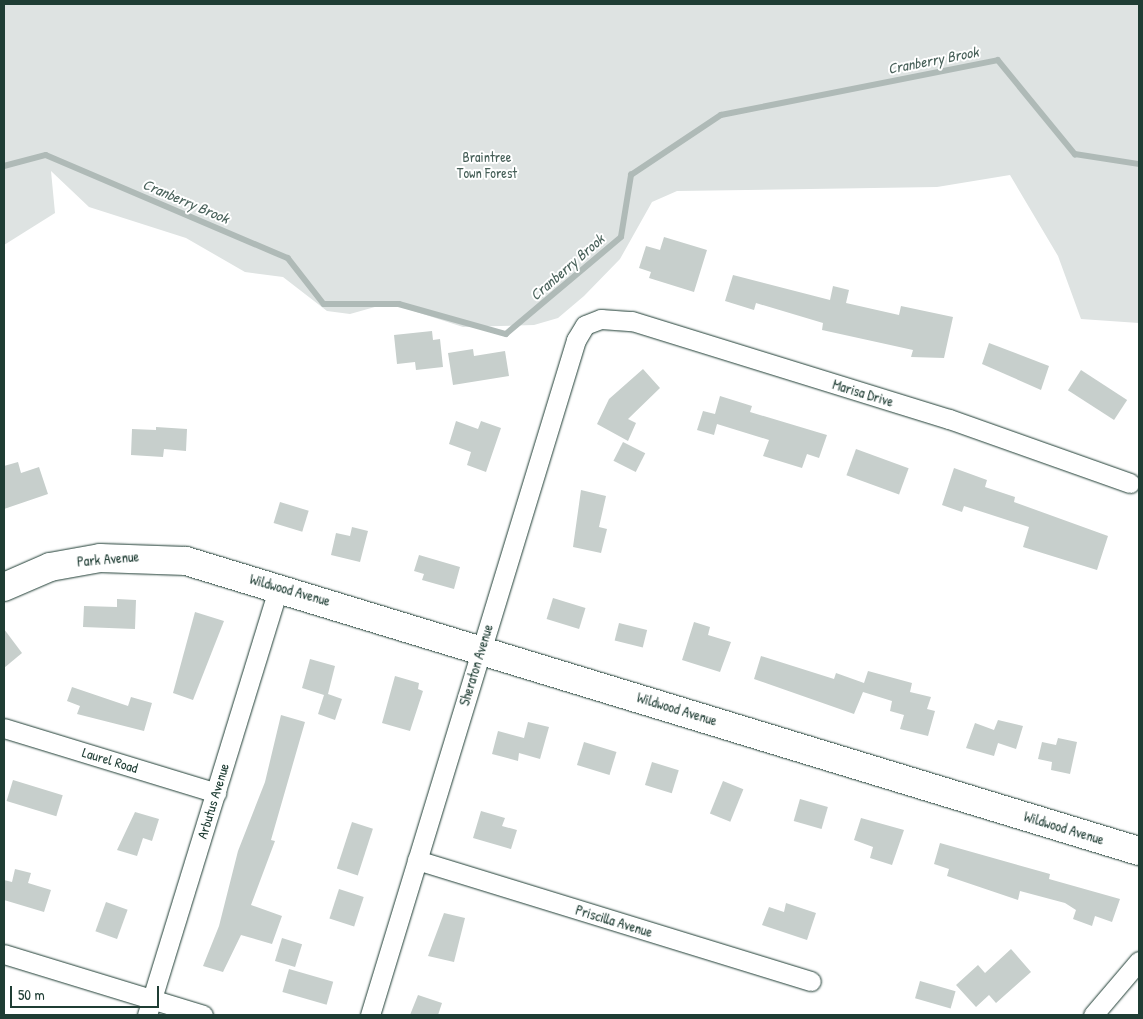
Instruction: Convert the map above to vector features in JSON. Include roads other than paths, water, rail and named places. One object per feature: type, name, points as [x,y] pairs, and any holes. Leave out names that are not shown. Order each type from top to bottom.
[{"type":"street","name":"Marisa Drive","points":[[592,321],[632,321],[949,419],[1130,483]]},
{"type":"street","name":"Sheraton Avenue","points":[[370,1015],[576,340],[592,321]]},
{"type":"street","name":"Park Avenue","points":[[4,587],[50,568],[100,558],[160,557],[215,568]]},
{"type":"street","name":"Wildwood Avenue","points":[[215,568],[279,586],[1139,852]]},
{"type":"street","name":"Arbutus Avenue","points":[[149,1007],[279,586]]},
{"type":"street","name":"Laurel Road","points":[[4,728],[216,793]]},
{"type":"street","name":"Priscilla Avenue","points":[[417,860],[811,981]]},
{"type":"street","points":[[4,954],[149,1007],[203,1015]]},
{"type":"street","points":[[1093,1015],[1139,961]]},
{"type":"waterway","name":"Cranberry Brook","points":[[4,166],[46,155],[288,258],[324,304],[399,304],[506,334],[621,237],[631,175],[721,115],[998,60],[1075,154],[1139,164]]},
{"type":"park label","name":"Braintree Town Forest","points":[[487,166]]}]
